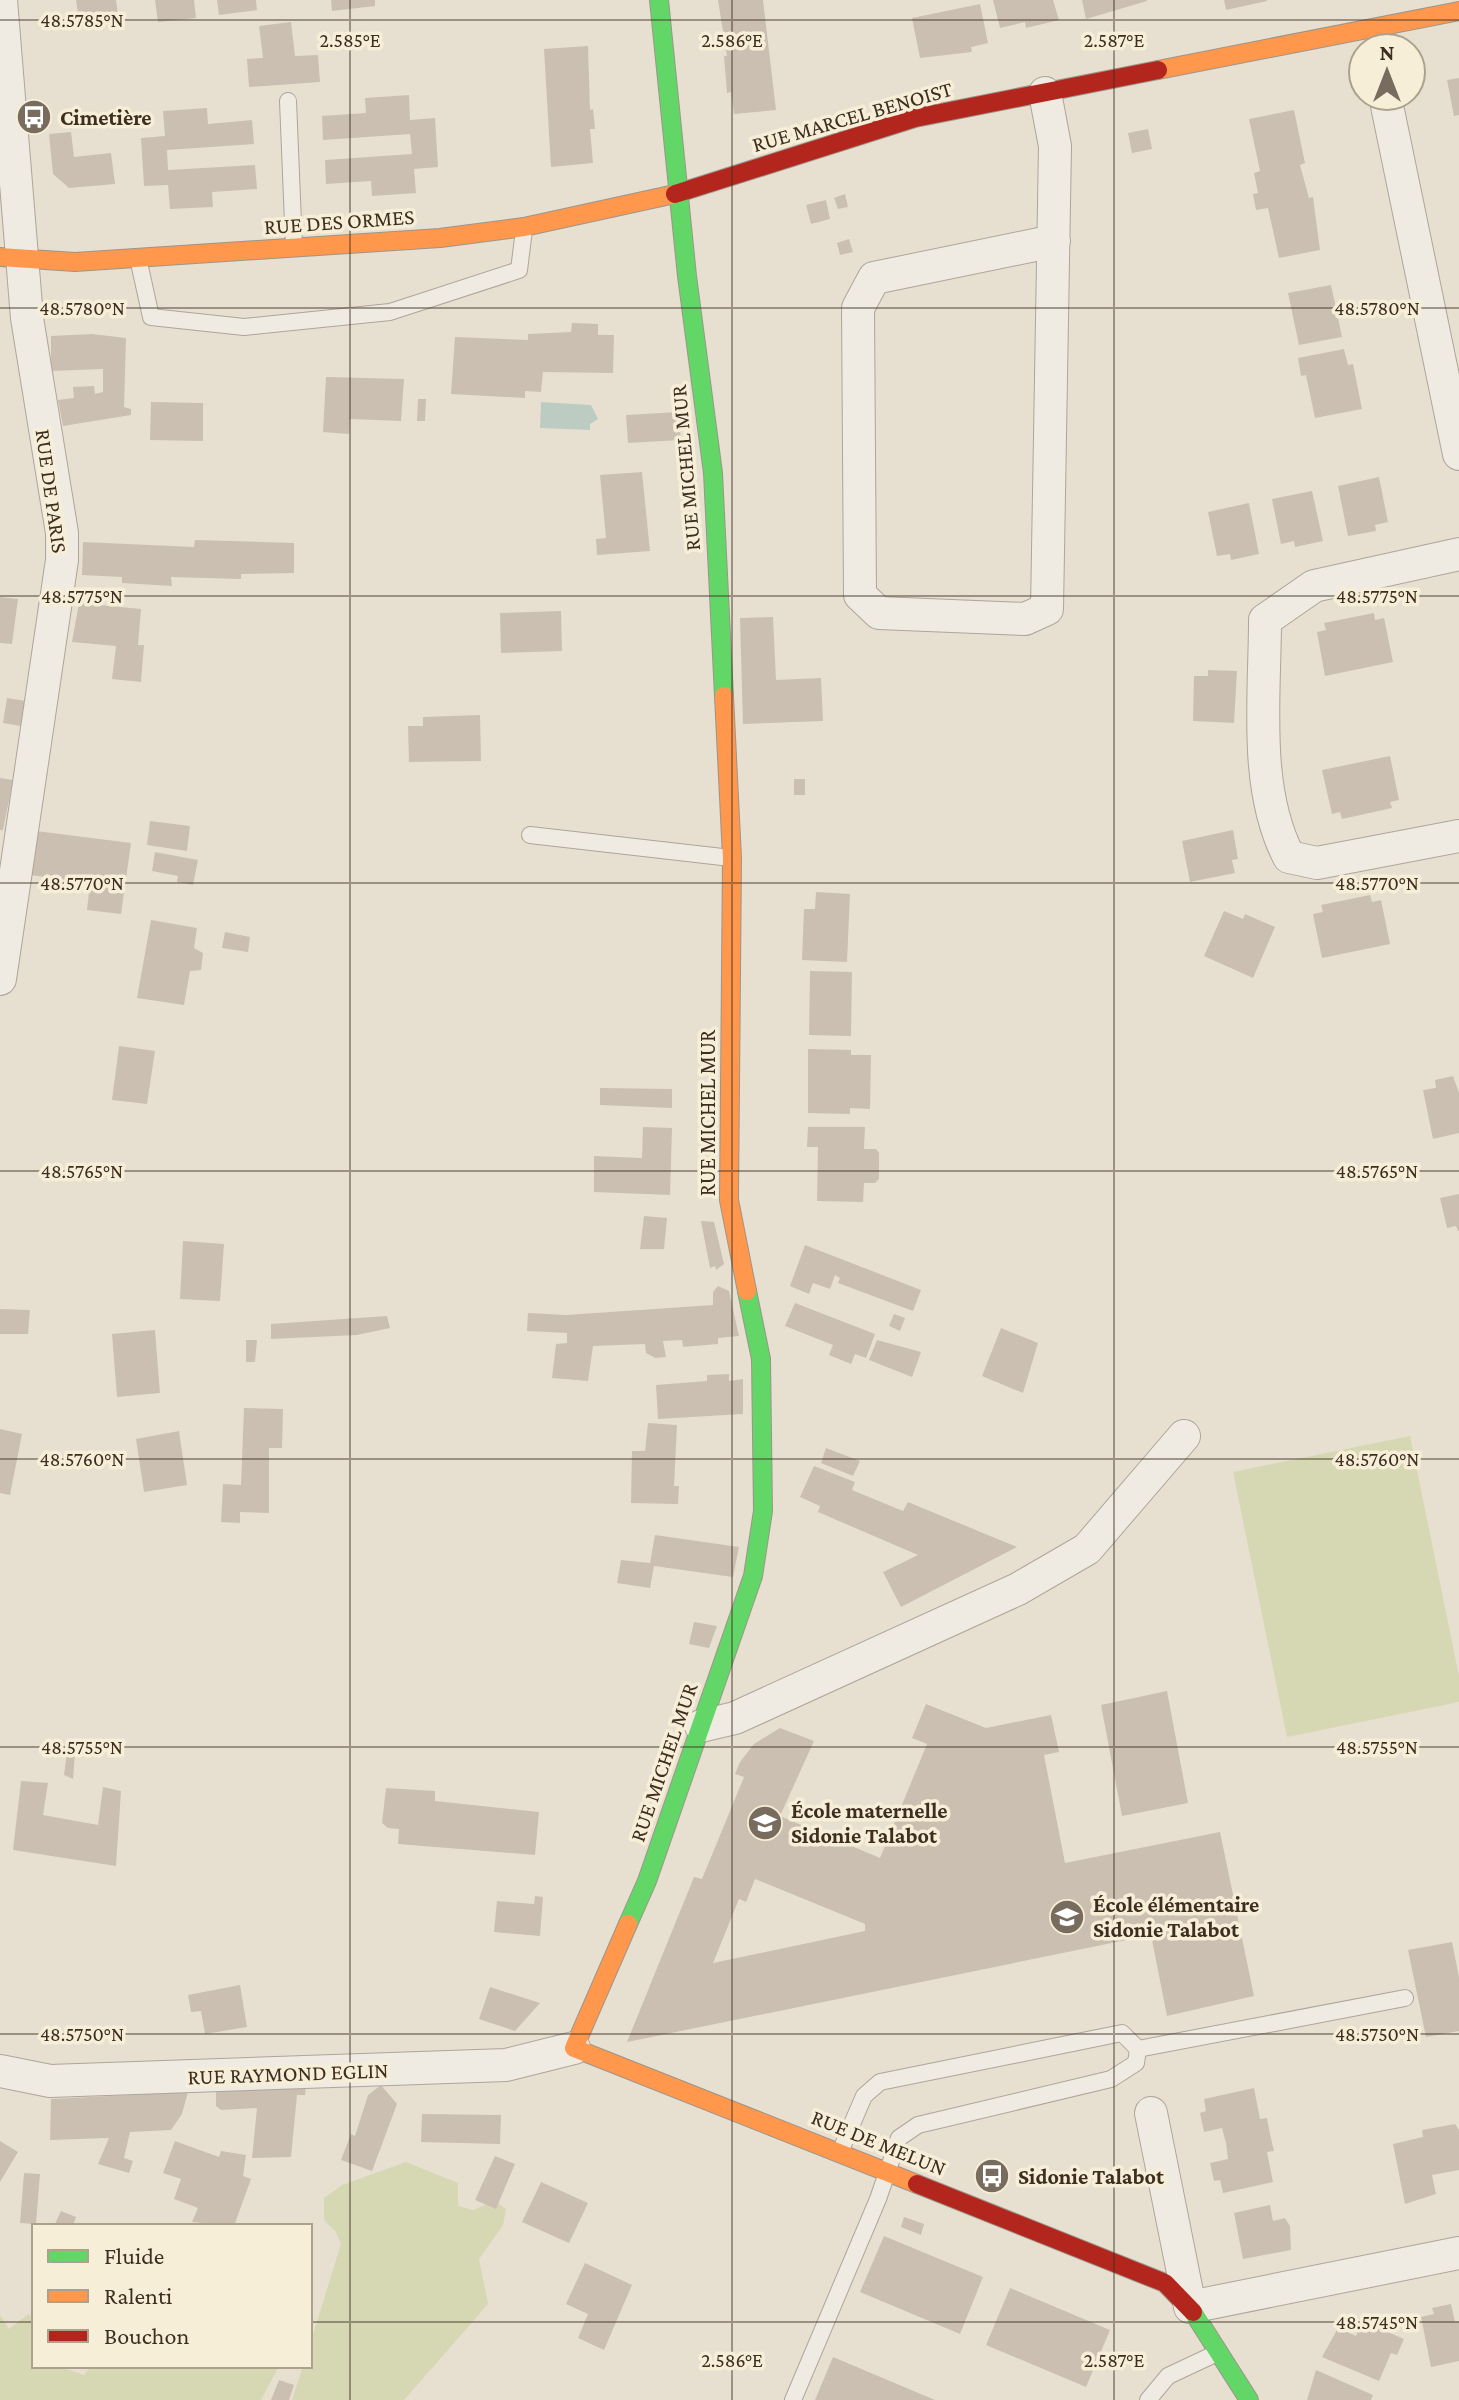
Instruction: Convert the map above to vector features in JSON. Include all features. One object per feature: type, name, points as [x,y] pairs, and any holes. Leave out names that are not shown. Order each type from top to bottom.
[{"type":"street","name":"RUE DE PARIS","points":[[0,979],[60,594],[62,560],[62,533],[27,318],[11,258],[1,0]]},
{"type":"street","name":"RUE MICHEL MUR","points":[[574,2048],[647,1881],[753,1576],[763,1511],[761,1359],[729,1200],[732,858],[713,473],[678,193],[659,0]]},
{"type":"street","name":"RUE MARCEL BENOIST","points":[[678,193],[915,118],[1459,11]]},
{"type":"street","points":[[1045,93],[1055,146],[1054,241],[1047,609],[1025,619],[879,613],[860,595],[858,308],[874,278],[1054,241]]},
{"type":"street","points":[[1388,112],[1459,454]]},
{"type":"street","name":"RUE DES ORMES","points":[[11,258],[75,262],[440,238],[524,227],[678,193]]},
{"type":"street","points":[[1459,554],[1314,586],[1265,620],[1265,663],[1269,799],[1277,835],[1289,857],[1317,863],[1459,836]]},
{"type":"street","points":[[701,1726],[735,1718],[1004,1595],[1087,1549],[1184,1436]]},
{"type":"street","name":"RUE RAYMOND EGLIN","points":[[0,2071],[50,2081],[506,2065],[574,2048]]},
{"type":"street","name":"RUE DE MELUN","points":[[574,2048],[1165,2283],[1190,2307],[1249,2400]]},
{"type":"street","points":[[1151,2113],[1190,2307],[1459,2253]]},
{"type":"lane","points":[[288,101],[294,249]]},
{"type":"lane","points":[[138,257],[151,317],[244,327],[390,312],[519,270],[524,227]]},
{"type":"lane","points":[[530,835],[732,858]]},
{"type":"lane","points":[[1138,2049],[1405,1998]]},
{"type":"lane","points":[[840,2152],[864,2096],[880,2082],[1122,2033],[1138,2049]]},
{"type":"lane","points":[[793,2400],[889,2171],[899,2138],[918,2125],[1111,2079],[1136,2063],[1138,2049]]},
{"type":"lane","points":[[1148,2400],[1168,2376],[1219,2352]]},
{"type":"green space","points":[[1410,1436],[1459,1676],[1459,1702],[1287,1737],[1233,1472]]},
{"type":"green space","points":[[406,2162],[458,2183],[458,2206],[473,2210],[495,2201],[506,2209],[503,2225],[479,2259],[488,2304],[404,2400],[292,2400],[302,2368],[312,2368],[312,2338],[341,2244],[336,2232],[324,2220],[324,2198],[342,2185]]},
{"type":"green space","points":[[28,2314],[32,2317],[32,2368],[63,2368],[84,2375],[89,2368],[278,2368],[261,2400],[0,2400],[0,2315],[9,2329]]},
{"type":"shaded area","points":[[541,402],[591,405],[598,419],[590,424],[590,430],[540,428]]},
{"type":"building","points":[[76,0],[116,0],[119,23],[80,28]]},
{"type":"building","points":[[155,0],[194,0],[196,18],[158,22]]},
{"type":"building","points":[[217,0],[256,0],[257,10],[219,15]]},
{"type":"building","points":[[331,0],[375,0],[375,6],[332,11]]},
{"type":"building","points":[[718,0],[763,0],[776,110],[734,114],[731,92],[727,93],[724,56],[727,56]]},
{"type":"building","points":[[993,0],[1053,0],[1059,20],[1026,28],[1025,22],[1000,28]]},
{"type":"building","points":[[1082,0],[1147,0],[1147,1],[1086,19]]},
{"type":"building","points":[[1224,0],[1267,0],[1267,1],[1226,10]]},
{"type":"building","points":[[980,4],[988,43],[971,47],[972,52],[920,58],[912,18]]},
{"type":"building","points":[[291,22],[295,56],[318,55],[320,82],[249,87],[247,59],[263,58],[259,26]]},
{"type":"building","points":[[588,46],[590,110],[593,109],[595,129],[590,129],[593,163],[551,167],[544,49]]},
{"type":"building","points":[[1459,78],[1459,115],[1454,116],[1447,80]]},
{"type":"building","points":[[409,95],[410,120],[435,118],[438,167],[414,169],[416,193],[372,196],[371,181],[326,184],[325,160],[412,154],[410,134],[323,140],[322,116],[366,113],[365,98]]},
{"type":"building","points":[[207,108],[208,124],[252,120],[254,144],[167,150],[168,170],[255,165],[257,189],[212,192],[213,207],[170,209],[168,185],[144,186],[141,138],[165,136],[163,111]]},
{"type":"building","points":[[1294,110],[1305,163],[1300,165],[1309,198],[1313,197],[1320,250],[1279,258],[1268,208],[1256,210],[1253,194],[1258,193],[1254,173],[1260,171],[1249,119]]},
{"type":"building","points":[[1148,129],[1152,149],[1132,153],[1128,133]]},
{"type":"building","points":[[71,132],[74,157],[111,153],[115,184],[69,188],[53,174],[49,134]]},
{"type":"building","points":[[845,194],[848,207],[838,209],[834,198]]},
{"type":"building","points":[[826,200],[830,219],[811,224],[806,205]]},
{"type":"building","points":[[849,239],[853,252],[840,255],[837,243]]},
{"type":"building","points":[[1331,285],[1342,337],[1299,345],[1288,293]]},
{"type":"building","points":[[572,323],[598,324],[598,335],[614,335],[613,373],[543,372],[541,392],[525,391],[525,398],[451,394],[455,337],[528,340],[528,334],[571,332]]},
{"type":"building","points":[[92,334],[126,338],[124,407],[131,409],[131,415],[63,426],[58,400],[74,398],[73,387],[94,386],[95,394],[103,392],[103,369],[51,371],[51,336]]},
{"type":"building","points":[[1344,349],[1348,365],[1353,364],[1362,409],[1315,418],[1306,375],[1301,376],[1298,358]]},
{"type":"building","points":[[326,377],[404,379],[401,421],[350,419],[349,434],[323,432]]},
{"type":"building","points":[[418,399],[426,399],[425,421],[417,421]]},
{"type":"building","points":[[151,402],[203,403],[203,441],[150,440]]},
{"type":"building","points":[[678,412],[681,440],[628,443],[626,415]]},
{"type":"building","points":[[642,472],[650,551],[597,555],[596,539],[606,538],[600,475]]},
{"type":"building","points":[[1379,477],[1388,522],[1375,525],[1376,531],[1348,536],[1338,486]]},
{"type":"building","points":[[1312,491],[1323,541],[1295,547],[1294,541],[1281,544],[1272,499]]},
{"type":"building","points":[[1249,503],[1259,554],[1231,560],[1230,554],[1217,556],[1208,512]]},
{"type":"building","points":[[195,540],[294,543],[294,573],[241,574],[241,579],[171,577],[172,586],[122,583],[122,577],[82,575],[83,542],[194,547]]},
{"type":"building","points":[[0,597],[18,599],[12,644],[0,643]]},
{"type":"building","points":[[79,603],[141,609],[138,645],[144,645],[141,682],[112,679],[116,646],[72,642]]},
{"type":"building","points":[[561,611],[562,651],[501,653],[500,613]]},
{"type":"building","points":[[1374,613],[1375,620],[1384,618],[1393,662],[1325,676],[1317,632],[1326,630],[1324,623]]},
{"type":"building","points":[[773,617],[776,680],[821,678],[823,721],[743,724],[740,618]]},
{"type":"building","points":[[1208,670],[1237,671],[1234,723],[1193,721],[1194,676],[1208,676]]},
{"type":"building","points":[[7,698],[26,701],[21,726],[3,723]]},
{"type":"building","points":[[480,715],[481,761],[409,762],[408,726],[423,726],[423,717]]},
{"type":"building","points":[[1390,756],[1399,800],[1390,802],[1392,808],[1342,819],[1340,812],[1332,814],[1322,770]]},
{"type":"building","points":[[0,778],[13,780],[3,830],[0,830]]},
{"type":"building","points":[[794,779],[805,779],[805,795],[794,795]]},
{"type":"building","points":[[150,821],[190,826],[187,851],[147,845]]},
{"type":"building","points":[[1233,830],[1238,859],[1232,860],[1235,873],[1190,882],[1182,841]]},
{"type":"building","points":[[36,831],[131,843],[121,914],[87,910],[90,883],[30,875]]},
{"type":"building","points":[[155,852],[198,860],[193,885],[177,882],[178,876],[152,871]]},
{"type":"building","points":[[816,892],[850,894],[847,962],[802,960],[804,909],[815,909]]},
{"type":"building","points":[[1370,895],[1372,902],[1381,900],[1390,944],[1322,958],[1313,914],[1323,912],[1321,905]]},
{"type":"building","points":[[1224,911],[1243,919],[1245,914],[1275,927],[1253,978],[1204,956]]},
{"type":"building","points":[[151,920],[197,928],[194,948],[203,953],[201,970],[190,971],[184,1005],[137,998]]},
{"type":"building","points":[[225,932],[250,937],[248,952],[222,948]]},
{"type":"building","points":[[810,971],[852,972],[851,1036],[809,1035]]},
{"type":"building","points":[[119,1046],[155,1051],[147,1104],[112,1100]]},
{"type":"building","points":[[808,1049],[851,1050],[851,1055],[871,1055],[870,1109],[850,1108],[850,1114],[808,1113]]},
{"type":"building","points":[[1453,1076],[1459,1093],[1459,1133],[1433,1139],[1423,1090],[1436,1088],[1435,1080]]},
{"type":"building","points":[[600,1088],[672,1089],[672,1108],[600,1105]]},
{"type":"building","points":[[643,1127],[672,1128],[670,1195],[594,1192],[594,1156],[642,1158]]},
{"type":"building","points":[[808,1127],[865,1127],[864,1149],[876,1149],[879,1153],[879,1179],[875,1183],[864,1183],[863,1202],[817,1201],[818,1147],[807,1147]]},
{"type":"building","points":[[1459,1194],[1458,1231],[1456,1226],[1447,1228],[1440,1198]]},
{"type":"building","points":[[644,1216],[667,1218],[664,1249],[640,1249]]},
{"type":"building","points":[[701,1221],[714,1222],[724,1264],[716,1270],[715,1266],[710,1268]]},
{"type":"building","points":[[183,1241],[224,1244],[220,1301],[180,1299]]},
{"type":"building","points":[[805,1245],[921,1290],[913,1311],[838,1283],[840,1278],[835,1275],[830,1289],[813,1283],[809,1294],[790,1286]]},
{"type":"building","points":[[718,1286],[729,1291],[739,1336],[718,1338],[718,1344],[683,1347],[682,1340],[663,1341],[666,1357],[655,1358],[646,1353],[645,1344],[593,1346],[588,1381],[552,1378],[556,1344],[567,1343],[567,1333],[527,1331],[528,1313],[566,1315],[713,1305],[713,1292]]},
{"type":"building","points":[[795,1303],[875,1334],[866,1358],[855,1354],[851,1364],[829,1355],[833,1345],[785,1326]]},
{"type":"building","points":[[0,1309],[30,1310],[28,1334],[0,1334]]},
{"type":"building","points":[[894,1314],[905,1318],[900,1331],[889,1326]]},
{"type":"building","points":[[387,1316],[390,1328],[357,1335],[271,1339],[271,1324]]},
{"type":"building","points":[[1001,1328],[1038,1343],[1023,1393],[982,1376]]},
{"type":"building","points":[[155,1330],[160,1393],[117,1397],[112,1334]]},
{"type":"building","points":[[246,1340],[257,1340],[255,1362],[246,1362]]},
{"type":"building","points":[[877,1340],[921,1352],[912,1377],[869,1360]]},
{"type":"building","points":[[729,1374],[729,1381],[743,1379],[743,1414],[658,1419],[656,1385],[707,1381],[707,1375]]},
{"type":"building","points":[[244,1408],[283,1409],[282,1448],[269,1448],[269,1513],[240,1512],[240,1523],[221,1522],[223,1484],[241,1485]]},
{"type":"building","points":[[648,1423],[677,1425],[674,1486],[679,1486],[678,1504],[631,1503],[632,1451],[645,1451]]},
{"type":"building","points":[[0,1429],[22,1434],[10,1495],[0,1493]]},
{"type":"building","points":[[179,1431],[187,1485],[144,1492],[136,1439]]},
{"type":"building","points":[[826,1448],[860,1461],[853,1476],[821,1463]]},
{"type":"building","points":[[814,1466],[855,1482],[852,1490],[903,1511],[908,1502],[1017,1547],[901,1607],[883,1572],[918,1555],[818,1512],[820,1506],[800,1497]]},
{"type":"building","points":[[655,1535],[739,1547],[733,1577],[654,1566],[650,1588],[617,1583],[621,1560],[650,1563]]},
{"type":"building","points":[[694,1622],[717,1626],[709,1648],[689,1644]]},
{"type":"building","points":[[1167,1691],[1188,1803],[1122,1816],[1101,1705]]},
{"type":"building","points":[[926,1704],[986,1728],[1051,1715],[1059,1752],[1044,1755],[1065,1863],[1220,1832],[1254,1996],[1167,2016],[1151,1935],[627,2042],[694,1877],[702,1879],[744,1777],[735,1774],[740,1762],[754,1744],[780,1728],[814,1741],[780,1816],[880,1858],[927,1744],[912,1738]],"holes":[[[755,1879],[865,1924],[865,1931],[713,1963],[739,1899],[746,1902]]]},
{"type":"building","points":[[67,1752],[75,1753],[73,1779],[64,1775]]},
{"type":"building","points":[[21,1781],[48,1783],[43,1815],[98,1825],[103,1787],[121,1791],[116,1866],[13,1850]]},
{"type":"building","points":[[386,1788],[435,1791],[435,1801],[539,1812],[535,1855],[398,1844],[399,1829],[388,1828],[382,1823]]},
{"type":"building","points":[[535,1896],[543,1897],[540,1936],[494,1932],[497,1901],[534,1904]]},
{"type":"building","points":[[1452,1942],[1459,1977],[1459,2031],[1426,2037],[1408,1950]]},
{"type":"building","points":[[240,1985],[247,2027],[205,2034],[201,2011],[191,2012],[188,1995]]},
{"type":"building","points":[[490,1987],[540,2003],[515,2031],[479,2019]]},
{"type":"building","points":[[381,2085],[397,2104],[372,2171],[341,2160],[351,2134],[355,2136],[368,2095]]},
{"type":"building","points":[[306,2086],[305,2095],[297,2095],[291,2157],[252,2158],[257,2108],[221,2110],[216,2106],[216,2090]]},
{"type":"building","points":[[1254,2088],[1260,2119],[1267,2118],[1274,2151],[1267,2152],[1273,2182],[1223,2193],[1220,2180],[1214,2181],[1210,2163],[1228,2159],[1226,2143],[1222,2128],[1204,2132],[1200,2113],[1206,2111],[1204,2099]]},
{"type":"building","points":[[188,2092],[182,2114],[171,2130],[130,2132],[124,2158],[133,2161],[129,2173],[98,2164],[109,2138],[50,2140],[51,2099]]},
{"type":"building","points":[[422,2114],[501,2115],[500,2144],[421,2142]]},
{"type":"building","points":[[1455,2124],[1459,2130],[1459,2170],[1432,2175],[1436,2194],[1405,2204],[1393,2144],[1423,2137],[1422,2130]]},
{"type":"building","points":[[0,2141],[18,2152],[0,2182]]},
{"type":"building","points":[[175,2141],[219,2157],[221,2151],[246,2155],[243,2176],[251,2179],[235,2224],[213,2224],[192,2222],[198,2208],[174,2199],[181,2179],[163,2173]]},
{"type":"building","points":[[495,2156],[515,2164],[496,2209],[475,2200]]},
{"type":"building","points":[[987,2168],[1007,2175],[1003,2185],[983,2178]]},
{"type":"building","points":[[24,2173],[40,2174],[36,2224],[20,2223]]},
{"type":"building","points":[[541,2182],[588,2203],[569,2243],[522,2222]]},
{"type":"building","points":[[1270,2205],[1273,2221],[1285,2218],[1290,2226],[1291,2250],[1243,2259],[1234,2213]]},
{"type":"building","points":[[61,2211],[76,2217],[74,2224],[55,2224]]},
{"type":"building","points":[[904,2217],[924,2224],[921,2235],[901,2227]]},
{"type":"building","points":[[884,2236],[983,2277],[960,2334],[860,2292]]},
{"type":"building","points":[[585,2263],[632,2285],[604,2350],[578,2338],[588,2314],[566,2304]]},
{"type":"building","points":[[1010,2288],[1110,2330],[1086,2387],[986,2345]]},
{"type":"building","points":[[1451,2304],[1455,2322],[1459,2321],[1459,2361],[1431,2367],[1421,2317],[1434,2314],[1432,2308]]},
{"type":"building","points":[[1362,2321],[1404,2339],[1397,2355],[1391,2353],[1379,2381],[1322,2357],[1338,2328],[1356,2336]]},
{"type":"building","points":[[833,2357],[935,2400],[815,2400]]},
{"type":"building","points":[[1316,2370],[1373,2395],[1371,2400],[1307,2400]]},
{"type":"building","points":[[279,2380],[294,2385],[289,2400],[271,2400]]},
{"type":"traffic: fast","points":[[659,0],[687,276],[713,473],[724,696]]},
{"type":"traffic: fast","points":[[628,1924],[647,1881],[753,1576],[763,1511],[761,1359],[747,1291]]},
{"type":"traffic: fast","points":[[1193,2312],[1249,2400]]},
{"type":"traffic: slow","points":[[1158,70],[1459,11]]},
{"type":"traffic: slow","points":[[0,257],[75,262],[440,238],[524,227],[675,194]]},
{"type":"traffic: slow","points":[[724,696],[732,858],[729,1200],[747,1291]]},
{"type":"traffic: slow","points":[[628,1924],[574,2048],[917,2184]]},
{"type":"traffic: jam","points":[[675,194],[915,118],[1158,70]]},
{"type":"traffic: jam","points":[[917,2184],[1165,2283],[1193,2312]]},
{"type":"place","name":"Cimetière","points":[[34,117]]},
{"type":"place","name":"École maternelle Sidonie Talabot","points":[[765,1823]]},
{"type":"place","name":"École élémentaire Sidonie Talabot","points":[[1067,1917]]},
{"type":"place","name":"Sidonie Talabot","points":[[992,2176]]}]
